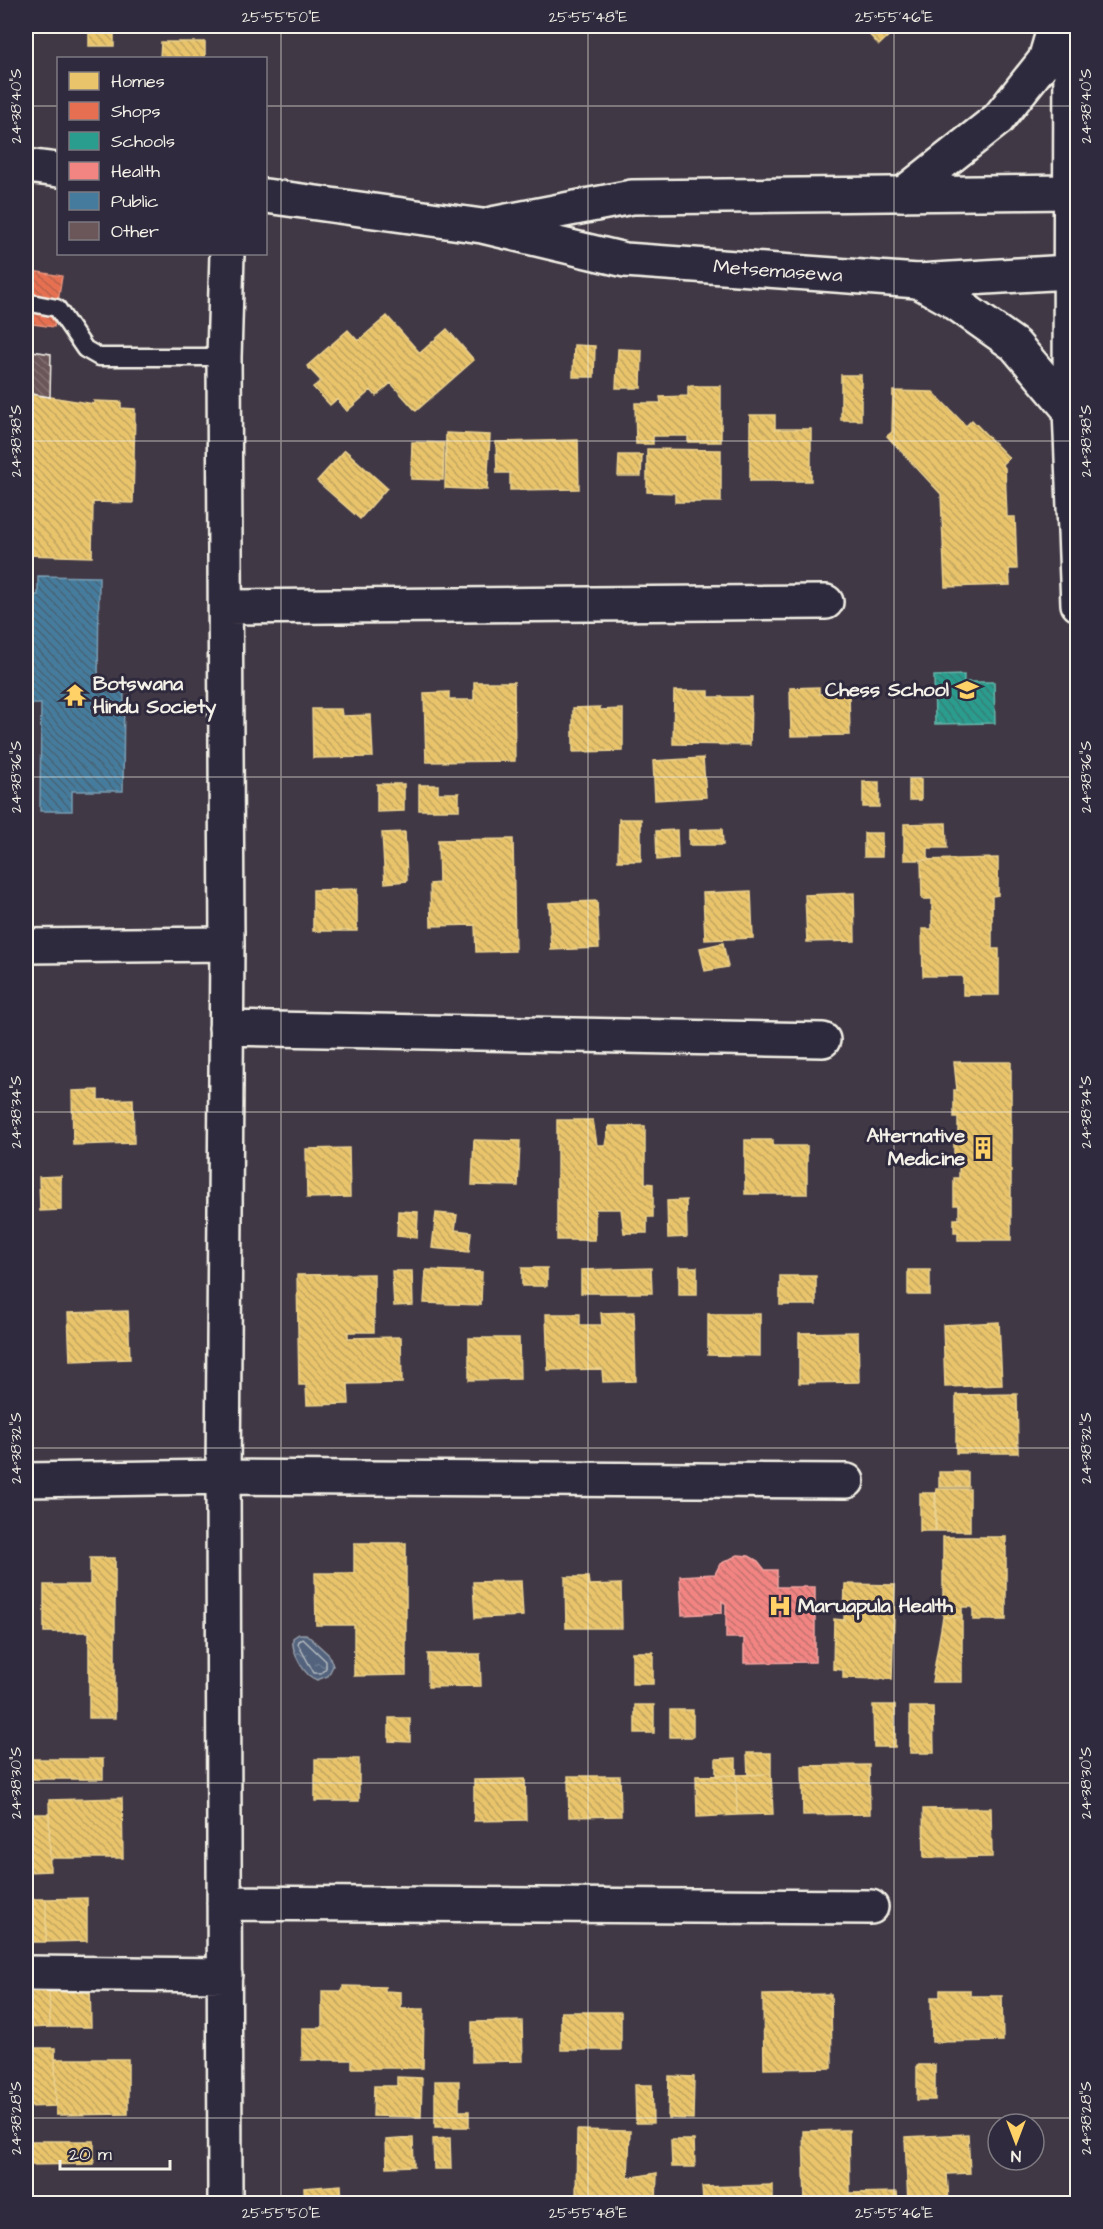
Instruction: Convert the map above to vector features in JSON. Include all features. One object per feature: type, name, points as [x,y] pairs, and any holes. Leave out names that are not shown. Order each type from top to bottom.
[{"type":"street","points":[[903,194],[998,120],[1045,60],[1056,26]]},
{"type":"street","points":[[1071,26],[1074,192],[1070,411],[1077,604]]},
{"type":"street","points":[[26,166],[57,170]]},
{"type":"street","name":"Metsemasewa","points":[[482,226],[632,197],[1074,192]]},
{"type":"street","name":"Metsemasewa","points":[[267,196],[482,226],[625,260],[918,281],[1073,272]]},
{"type":"street","points":[[225,2204],[223,1477],[227,944],[224,357],[227,255]]},
{"type":"street","points":[[918,281],[950,299],[1015,345],[1070,411]]},
{"type":"street","points":[[226,607],[826,602]]},
{"type":"street","points":[[26,946],[227,944]]},
{"type":"street","points":[[226,1028],[823,1040]]},
{"type":"street","points":[[26,1480],[223,1477],[847,1481]]},
{"type":"street","points":[[224,1903],[871,1906]]},
{"type":"street","points":[[26,1973],[225,1975]]},
{"type":"lane","points":[[26,302],[57,308],[84,349],[99,357],[224,357]]},
{"type":"water","points":[[299,1634],[306,1634],[329,1655],[333,1666],[328,1676],[317,1680],[303,1669],[293,1644],[293,1638]]},
{"type":"building: Homes","points":[[89,26],[114,26],[114,46],[89,46]]},
{"type":"building: Homes","points":[[899,26],[879,45],[862,27]]},
{"type":"building: Homes","points":[[161,42],[205,42],[205,57],[160,57]]},
{"type":"building: Homes","points":[[387,316],[420,353],[447,329],[474,360],[416,411],[391,383],[376,396],[371,390],[347,411],[337,399],[330,405],[313,387],[321,381],[307,366],[348,330],[358,341]]},
{"type":"building: Homes","points":[[574,345],[595,346],[594,377],[573,377]]},
{"type":"building: Homes","points":[[618,349],[642,350],[641,388],[616,388]]},
{"type":"building: Homes","points":[[841,375],[861,375],[861,420],[841,420]]},
{"type":"building: Homes","points":[[688,386],[721,386],[721,442],[688,442],[688,436],[653,436],[653,444],[636,444],[635,403],[661,403],[660,397],[688,396]]},
{"type":"building: Homes","points":[[893,391],[933,392],[966,426],[972,420],[1009,458],[1002,464],[1005,468],[1007,517],[1015,517],[1017,569],[1009,569],[1010,585],[945,587],[941,494],[887,436],[892,432]]},
{"type":"building: Homes","points":[[26,393],[94,404],[94,401],[121,402],[121,408],[135,409],[133,503],[93,502],[92,557],[26,555]]},
{"type":"building: Homes","points":[[750,415],[775,415],[775,429],[811,429],[811,481],[750,481]]},
{"type":"building: Homes","points":[[446,433],[490,435],[487,490],[445,488]]},
{"type":"building: Homes","points":[[578,440],[579,489],[510,490],[510,473],[497,473],[496,442]]},
{"type":"building: Homes","points":[[412,442],[444,443],[443,480],[411,479]]},
{"type":"building: Homes","points":[[647,449],[721,450],[721,502],[675,502],[675,493],[647,492]]},
{"type":"building: Homes","points":[[345,450],[387,488],[360,519],[317,481]]},
{"type":"building: Homes","points":[[619,455],[642,455],[641,476],[618,476]]},
{"type":"building: Homes","points":[[26,561],[28,561],[27,592],[26,592]]},
{"type":"building: Homes","points":[[474,682],[514,682],[515,761],[426,762],[424,693],[449,692],[449,700],[474,700]]},
{"type":"building: Homes","points":[[819,687],[819,694],[849,693],[850,735],[791,736],[790,688]]},
{"type":"building: Homes","points":[[674,691],[709,691],[709,697],[751,697],[750,745],[673,744]]},
{"type":"building: Homes","points":[[600,707],[600,710],[623,709],[623,751],[573,752],[573,708]]},
{"type":"building: Homes","points":[[312,709],[341,709],[342,716],[371,715],[373,757],[313,758]]},
{"type":"building: Homes","points":[[703,758],[706,797],[655,800],[653,761]]},
{"type":"building: Homes","points":[[909,779],[921,779],[921,800],[909,800]]},
{"type":"building: Homes","points":[[863,782],[879,782],[879,807],[863,807]]},
{"type":"building: Homes","points":[[377,784],[404,784],[404,811],[377,812]]},
{"type":"building: Homes","points":[[419,785],[438,785],[438,793],[459,793],[459,810],[419,810]]},
{"type":"building: Homes","points":[[619,819],[641,819],[641,861],[618,861]]},
{"type":"building: Homes","points":[[946,823],[947,848],[928,848],[928,860],[904,860],[904,824]]},
{"type":"building: Homes","points":[[722,829],[723,845],[689,845],[689,830]]},
{"type":"building: Homes","points":[[677,830],[678,858],[657,860],[656,831]]},
{"type":"building: Homes","points":[[405,832],[407,881],[385,883],[382,833]]},
{"type":"building: Homes","points":[[864,833],[882,833],[882,857],[864,857]]},
{"type":"building: Homes","points":[[513,839],[515,951],[476,952],[475,925],[431,926],[430,884],[439,883],[438,840]]},
{"type":"building: Homes","points":[[998,858],[998,895],[992,896],[992,949],[999,949],[999,995],[963,995],[963,976],[923,976],[922,929],[932,929],[932,899],[922,899],[921,860]]},
{"type":"building: Homes","points":[[357,889],[357,931],[313,931],[313,890]]},
{"type":"building: Homes","points":[[751,891],[753,938],[705,940],[703,893]]},
{"type":"building: Homes","points":[[854,893],[855,941],[807,942],[805,895]]},
{"type":"building: Homes","points":[[597,901],[599,948],[551,950],[549,903]]},
{"type":"building: Homes","points":[[723,943],[728,967],[705,971],[700,948]]},
{"type":"building: Homes","name":"Alternative Medicine","points":[[954,1062],[1011,1062],[1011,1240],[958,1240],[958,1232],[954,1232],[954,1219],[959,1219],[959,1205],[954,1205],[954,1178],[959,1178],[959,1162],[954,1162],[954,1135],[958,1135],[958,1117],[954,1117],[954,1090],[957,1090]]},
{"type":"building: Homes","points":[[98,1090],[98,1100],[133,1099],[134,1143],[73,1145],[72,1091]]},
{"type":"building: Homes","points":[[557,1120],[593,1120],[597,1145],[605,1145],[609,1126],[645,1126],[645,1183],[653,1184],[653,1217],[647,1217],[647,1233],[624,1233],[621,1209],[595,1209],[595,1240],[557,1240]]},
{"type":"building: Homes","points":[[474,1140],[520,1141],[518,1186],[472,1185]]},
{"type":"building: Homes","points":[[745,1140],[773,1140],[773,1146],[807,1146],[807,1194],[745,1194]]},
{"type":"building: Homes","points":[[349,1148],[350,1197],[307,1198],[306,1149]]},
{"type":"building: Homes","points":[[26,1153],[29,1153],[30,1203],[26,1203]]},
{"type":"building: Homes","points":[[61,1176],[61,1210],[40,1211],[39,1177]]},
{"type":"building: Homes","points":[[686,1200],[687,1237],[668,1238],[667,1201]]},
{"type":"building: Homes","points":[[398,1211],[418,1212],[417,1238],[397,1236]]},
{"type":"building: Homes","points":[[436,1213],[457,1215],[455,1230],[471,1232],[469,1252],[432,1248]]},
{"type":"building: Homes","points":[[679,1267],[697,1267],[697,1295],[679,1295]]},
{"type":"building: Homes","points":[[522,1268],[547,1268],[547,1286],[522,1286]]},
{"type":"building: Homes","points":[[651,1268],[652,1293],[581,1293],[581,1270]]},
{"type":"building: Homes","points":[[426,1270],[482,1272],[481,1305],[424,1303]]},
{"type":"building: Homes","points":[[908,1270],[930,1270],[930,1295],[908,1295]]},
{"type":"building: Homes","points":[[392,1271],[412,1271],[413,1305],[394,1306]]},
{"type":"building: Homes","points":[[374,1274],[374,1332],[348,1332],[348,1338],[401,1337],[402,1383],[348,1384],[349,1404],[307,1405],[306,1385],[299,1385],[297,1275]]},
{"type":"building: Homes","points":[[780,1276],[816,1276],[816,1305],[780,1305]]},
{"type":"building: Homes","points":[[128,1311],[130,1359],[70,1361],[68,1313]]},
{"type":"building: Homes","points":[[634,1312],[636,1381],[603,1382],[602,1369],[548,1370],[546,1314],[580,1314],[580,1325],[602,1325],[601,1313]]},
{"type":"building: Homes","points":[[708,1314],[760,1314],[760,1356],[708,1355]]},
{"type":"building: Homes","points":[[999,1322],[1002,1385],[945,1387],[943,1325]]},
{"type":"building: Homes","points":[[858,1332],[859,1382],[799,1383],[799,1333]]},
{"type":"building: Homes","points":[[469,1338],[519,1338],[520,1379],[469,1380]]},
{"type":"building: Homes","points":[[1017,1394],[1018,1453],[956,1453],[956,1395]]},
{"type":"building: Homes","points":[[939,1472],[968,1472],[968,1487],[939,1487]]},
{"type":"building: Homes","points":[[936,1489],[970,1489],[970,1531],[936,1531]]},
{"type":"building: Homes","points":[[920,1493],[935,1493],[935,1531],[920,1531]]},
{"type":"building: Homes","points":[[943,1537],[1006,1537],[1006,1620],[973,1620],[973,1607],[962,1607],[962,1617],[943,1617]]},
{"type":"building: Homes","points":[[354,1543],[406,1543],[406,1675],[354,1676],[354,1625],[316,1625],[315,1573],[354,1573]]},
{"type":"building: Homes","points":[[90,1558],[115,1558],[115,1718],[89,1718],[89,1632],[44,1632],[44,1585],[90,1585]]},
{"type":"building: Homes","points":[[565,1577],[588,1577],[589,1585],[621,1584],[622,1628],[566,1628]]},
{"type":"building: Homes","points":[[521,1581],[523,1616],[475,1618],[473,1582]]},
{"type":"building: Homes","points":[[845,1584],[895,1585],[892,1679],[843,1678],[843,1670],[833,1669],[834,1619],[844,1620]]},
{"type":"building: Homes","points":[[943,1617],[962,1617],[962,1682],[932,1682]]},
{"type":"building: Homes","points":[[632,1652],[653,1652],[653,1684],[632,1684]]},
{"type":"building: Homes","points":[[428,1654],[480,1654],[481,1686],[428,1687]]},
{"type":"building: Homes","points":[[635,1705],[654,1705],[654,1733],[635,1733]]},
{"type":"building: Homes","points":[[873,1705],[895,1705],[895,1747],[874,1747]]},
{"type":"building: Homes","points":[[910,1707],[933,1707],[934,1753],[910,1753]]},
{"type":"building: Homes","points":[[670,1710],[693,1710],[693,1737],[670,1737]]},
{"type":"building: Homes","points":[[389,1718],[410,1718],[410,1742],[389,1741]]},
{"type":"building: Homes","points":[[747,1753],[771,1753],[771,1774],[748,1775]]},
{"type":"building: Homes","points":[[736,1758],[736,1775],[716,1776],[716,1759]]},
{"type":"building: Homes","points":[[26,1759],[103,1759],[103,1779],[26,1779]]},
{"type":"building: Homes","points":[[315,1759],[359,1759],[359,1801],[315,1801]]},
{"type":"building: Homes","points":[[869,1765],[870,1814],[803,1815],[802,1766]]},
{"type":"building: Homes","points":[[771,1774],[773,1814],[737,1815],[736,1775]]},
{"type":"building: Homes","points":[[736,1775],[737,1815],[697,1817],[696,1776]]},
{"type":"building: Homes","points":[[568,1776],[620,1776],[621,1816],[569,1817]]},
{"type":"building: Homes","points":[[525,1779],[526,1820],[474,1821],[474,1780]]},
{"type":"building: Homes","points":[[122,1798],[123,1858],[50,1858],[49,1800]]},
{"type":"building: Homes","points":[[991,1808],[992,1857],[924,1858],[923,1809]]},
{"type":"building: Homes","points":[[26,1814],[49,1814],[50,1871],[26,1872]]},
{"type":"building: Homes","points":[[87,1898],[87,1941],[46,1942],[46,1899]]},
{"type":"building: Homes","points":[[26,1899],[46,1899],[46,1942],[26,1942]]},
{"type":"building: Homes","points":[[90,1984],[91,2027],[50,2027],[49,1985]]},
{"type":"building: Homes","points":[[26,1985],[49,1985],[50,2027],[26,2028]]},
{"type":"building: Homes","points":[[343,1986],[385,1987],[385,1991],[401,1992],[401,2009],[424,2009],[423,2068],[352,2068],[352,2060],[302,2060],[302,2028],[322,2028],[322,1991],[343,1991]]},
{"type":"building: Homes","points":[[940,1990],[970,1990],[970,1996],[1002,1996],[1003,2041],[932,2042],[931,1997],[940,1997]]},
{"type":"building: Homes","points":[[831,1994],[832,2068],[764,2069],[763,1995]]},
{"type":"building: Homes","points":[[561,2012],[621,2012],[621,2050],[561,2050]]},
{"type":"building: Homes","points":[[522,2021],[523,2061],[472,2062],[472,2022]]},
{"type":"building: Homes","points":[[26,2048],[55,2048],[56,2106],[26,2107]]},
{"type":"building: Homes","points":[[55,2059],[128,2059],[128,2114],[56,2115]]},
{"type":"building: Homes","points":[[917,2065],[935,2065],[935,2100],[917,2100]]},
{"type":"building: Homes","points":[[669,2076],[694,2077],[693,2119],[668,2118]]},
{"type":"building: Homes","points":[[397,2077],[422,2078],[421,2117],[373,2116],[374,2086],[397,2086]]},
{"type":"building: Homes","points":[[435,2081],[459,2081],[459,2111],[469,2111],[469,2127],[435,2127]]},
{"type":"building: Homes","points":[[635,2085],[652,2085],[653,2123],[636,2123]]},
{"type":"building: Homes","points":[[577,2130],[630,2131],[628,2178],[657,2173],[656,2204],[576,2204]]},
{"type":"building: Homes","points":[[849,2130],[850,2193],[897,2192],[898,2204],[805,2204],[803,2131]]},
{"type":"building: Homes","points":[[968,2134],[970,2173],[947,2174],[949,2202],[908,2204],[905,2137]]},
{"type":"building: Homes","points":[[413,2138],[414,2166],[387,2167],[386,2140]]},
{"type":"building: Homes","points":[[450,2138],[451,2169],[434,2169],[433,2139]]},
{"type":"building: Homes","points":[[671,2140],[694,2140],[695,2167],[672,2167]]},
{"type":"building: Homes","points":[[26,2141],[94,2141],[94,2164],[26,2165]]},
{"type":"building: Homes","points":[[341,2185],[342,2204],[305,2204],[304,2188]]},
{"type":"building: Homes","points":[[773,2185],[773,2204],[685,2204],[685,2201],[703,2201],[702,2187]]},
{"type":"building: Shops","points":[[26,270],[62,276],[54,327],[26,323]]},
{"type":"building: Schools","points":[[964,675],[964,682],[994,682],[995,723],[935,724],[934,676]]},
{"type":"building: Health","name":"Maruapula Health","points":[[738,1555],[749,1556],[758,1561],[765,1570],[777,1570],[777,1587],[815,1587],[815,1662],[744,1663],[744,1638],[726,1638],[726,1604],[722,1601],[722,1613],[682,1615],[680,1576],[715,1574],[720,1564]]},
{"type":"building: Public","name":"Botswana Hindu Society","points":[[38,576],[99,577],[98,686],[124,686],[123,791],[72,791],[72,811],[40,811],[41,704],[26,704],[26,595],[38,595]]},
{"type":"building: Other","points":[[26,350],[51,354],[50,397],[26,393]]},
{"type":"place","name":"Chess School","points":[[967,690]]},
{"type":"place","name":"Botswana Hindu Society","points":[[75,695]]},
{"type":"place","name":"Alternative Medicine","points":[[983,1148]]},
{"type":"place","name":"Maruapula Health","points":[[780,1606]]}]
